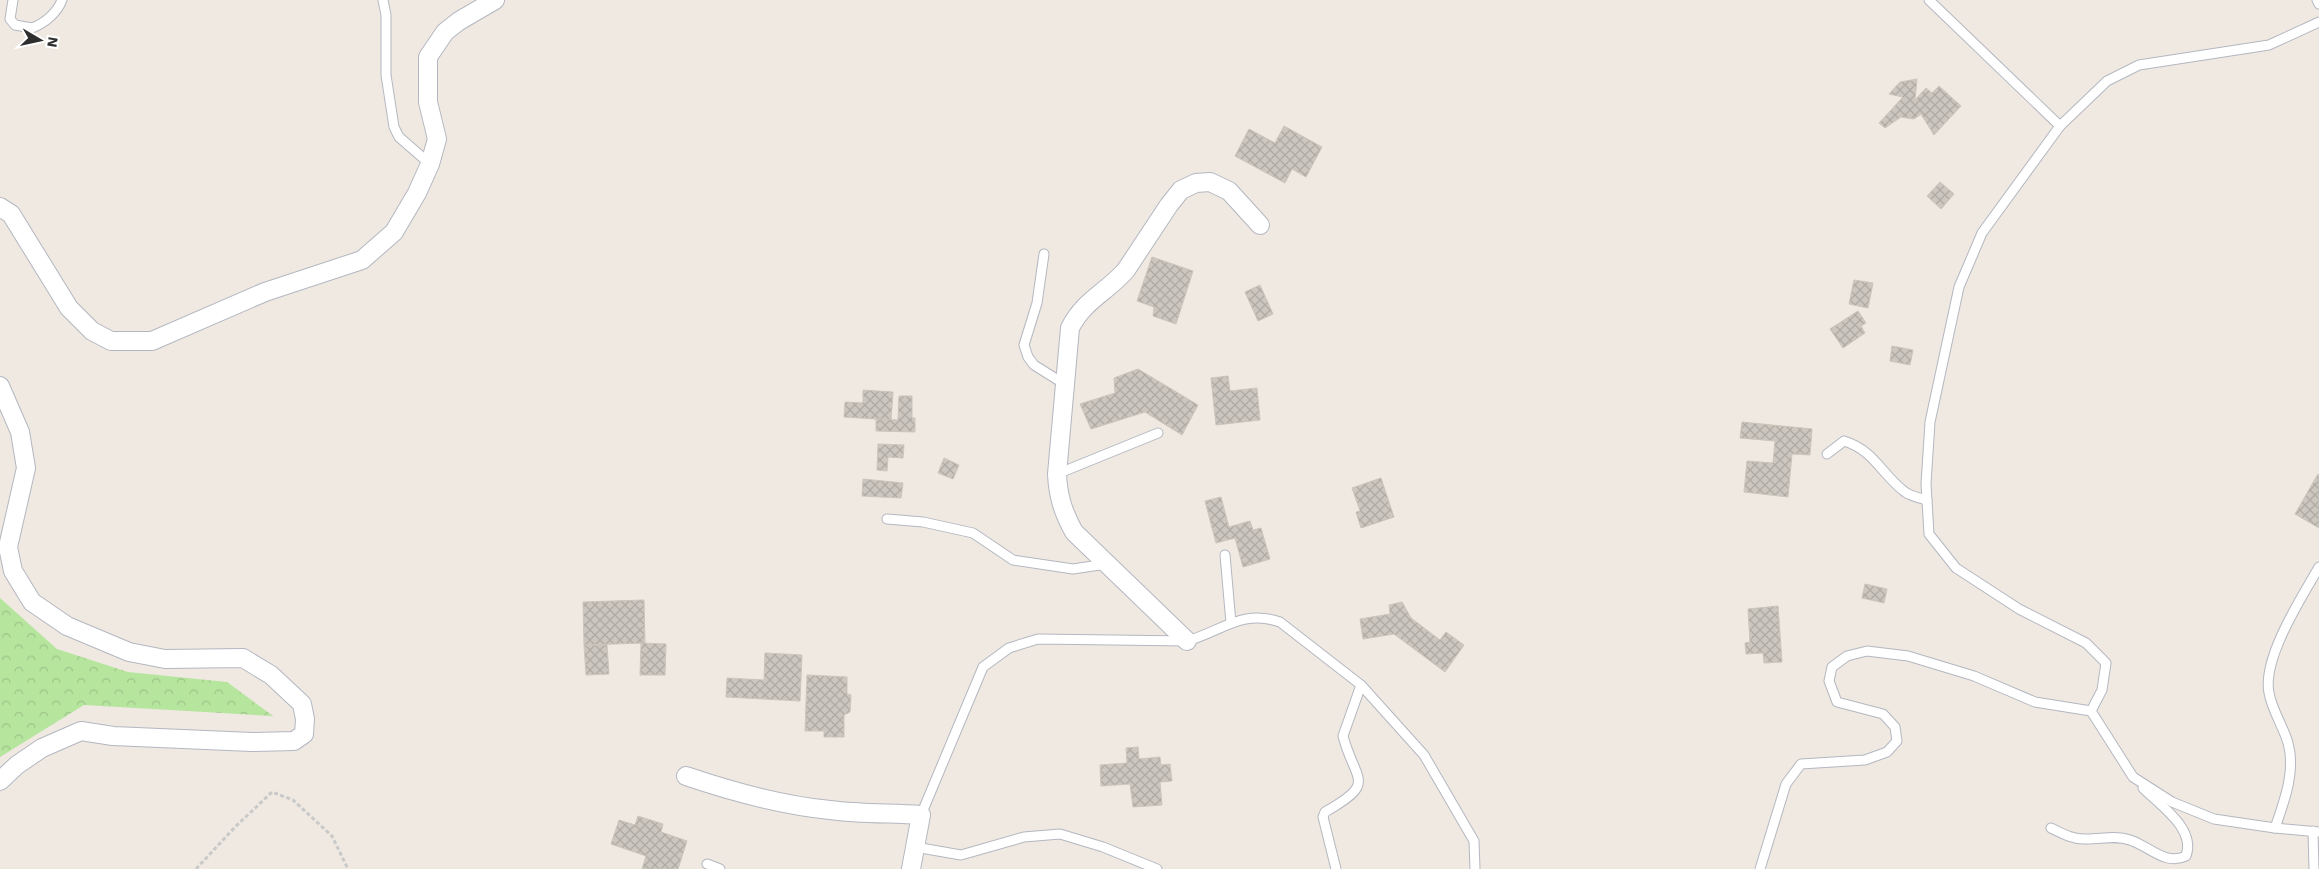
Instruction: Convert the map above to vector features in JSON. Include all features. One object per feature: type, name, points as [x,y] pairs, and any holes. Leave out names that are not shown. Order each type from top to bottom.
[{"type":"street","points":[[0,207],[11,214],[69,308],[92,331],[111,341],[152,341],[265,292],[362,260],[394,232],[417,193],[430,164],[437,139],[428,102],[428,57],[446,32],[458,21],[495,0]]},
{"type":"street","points":[[1187,641],[1074,532],[1064,514],[1058,493],[1057,474],[1070,328],[1077,315],[1087,303],[1116,282],[1126,270],[1181,190],[1196,183],[1210,182],[1229,191],[1260,226]]},
{"type":"street","points":[[0,386],[20,432],[26,468],[8,548],[13,571],[32,602],[67,626],[129,652],[164,658],[243,658],[271,675],[302,704],[305,719],[304,734],[294,741],[278,742],[113,736],[81,731],[42,748],[17,764],[0,781]]},
{"type":"street","points":[[686,776],[729,791],[831,811],[921,815],[911,869]]},
{"type":"lane","points":[[12,0],[10,19],[15,25],[32,28],[59,8],[62,0]]},
{"type":"lane","points":[[383,0],[386,14],[386,75],[394,128],[399,138],[430,164]]},
{"type":"lane","points":[[1930,0],[2060,126]]},
{"type":"lane","points":[[2317,0],[2319,4]]},
{"type":"lane","points":[[2090,711],[2102,690],[2106,663],[2086,643],[2019,610],[1956,568],[1929,534],[1927,500],[1930,422],[1959,287],[1982,233],[2060,126],[2107,81],[2139,65],[2269,45],[2319,22]]},
{"type":"lane","points":[[1044,254],[1037,303],[1024,345],[1028,357],[1034,365],[1066,385]]},
{"type":"lane","points":[[1057,474],[1158,433]]},
{"type":"lane","points":[[1827,454],[1844,441],[1856,444],[1869,454],[1906,493],[1927,500]]},
{"type":"lane","points":[[888,519],[923,522],[973,534],[1013,560],[1073,569],[1109,564]]},
{"type":"lane","points":[[1225,555],[1230,623]]},
{"type":"lane","points":[[2275,828],[2287,793],[2290,771],[2289,745],[2268,692],[2271,667],[2279,640],[2319,567]]},
{"type":"lane","points":[[921,815],[984,667],[1009,648],[1038,639],[1187,641],[1208,635],[1230,623],[1248,618],[1264,617],[1280,622],[1362,685],[1424,755],[1474,841],[1475,869]]},
{"type":"lane","points":[[1760,869],[1786,784],[1801,764],[1865,760],[1888,752],[1897,741],[1896,727],[1883,714],[1838,702],[1829,681],[1832,667],[1847,656],[1867,651],[1908,656],[1974,676],[2035,702],[2090,711],[2133,777],[2179,824],[2187,835],[2190,847],[2186,856],[2177,861],[2166,859],[2132,840],[2121,837],[2074,838],[2051,828]]},
{"type":"lane","points":[[1336,869],[1323,817],[1325,812],[1352,796],[1358,786],[1359,776],[1344,736],[1362,685]]},
{"type":"lane","points":[[2133,777],[2172,802],[2214,819],[2316,832],[2314,869]]},
{"type":"lane","points":[[915,847],[961,855],[1024,837],[1060,834],[1103,847],[1157,869]]},
{"type":"lane","points":[[707,864],[720,869]]},
{"type":"path","points":[[196,869],[235,827],[272,792],[293,800],[332,836],[348,869]]},
{"type":"green space","points":[[0,598],[57,649],[128,672],[227,682],[273,716],[84,705],[0,757]]},
{"type":"building","points":[[1917,79],[1915,100],[1926,88],[1932,93],[1939,86],[1961,106],[1934,135],[1921,114],[1914,119],[1901,117],[1885,128],[1879,123],[1903,97],[1889,94],[1900,82]]},
{"type":"building","points":[[1284,126],[1322,147],[1306,177],[1292,169],[1285,183],[1235,156],[1249,129],[1275,143]]},
{"type":"building","points":[[1940,182],[1954,194],[1941,209],[1927,196]]},
{"type":"building","points":[[1152,257],[1193,271],[1176,324],[1153,316],[1154,307],[1137,301]]},
{"type":"building","points":[[1854,280],[1873,283],[1868,308],[1849,304]]},
{"type":"building","points":[[1260,285],[1273,314],[1258,321],[1245,292]]},
{"type":"building","points":[[1858,311],[1866,323],[1861,326],[1865,333],[1843,348],[1830,329]]},
{"type":"building","points":[[1892,346],[1913,350],[1910,365],[1890,361]]},
{"type":"building","points":[[1138,369],[1198,405],[1182,435],[1145,412],[1091,429],[1080,404],[1115,393],[1114,378]]},
{"type":"building","points":[[1228,376],[1230,391],[1257,388],[1260,420],[1216,425],[1211,378]]},
{"type":"building","points":[[863,390],[893,392],[891,420],[844,417],[845,402],[863,403]]},
{"type":"building","points":[[899,396],[912,396],[912,418],[915,418],[915,432],[876,431],[876,419],[898,420]]},
{"type":"building","points":[[1742,422],[1812,429],[1810,455],[1792,454],[1788,497],[1744,492],[1747,461],[1773,463],[1775,441],[1740,438]]},
{"type":"building","points":[[878,444],[904,445],[903,458],[888,457],[887,471],[877,470]]},
{"type":"building","points":[[944,458],[959,465],[953,479],[938,473]]},
{"type":"building","points":[[2319,475],[2319,528],[2295,514]]},
{"type":"building","points":[[1381,478],[1394,517],[1361,528],[1356,512],[1360,511],[1352,488]]},
{"type":"building","points":[[863,479],[903,483],[901,498],[862,496]]},
{"type":"building","points":[[1221,497],[1229,527],[1250,521],[1253,530],[1261,528],[1270,559],[1243,567],[1235,538],[1216,543],[1205,501]]},
{"type":"building","points":[[1865,584],[1887,589],[1884,603],[1862,598]]},
{"type":"building","points":[[644,600],[645,643],[584,645],[583,602]]},
{"type":"building","points":[[1402,602],[1411,618],[1440,640],[1446,632],[1464,645],[1445,672],[1394,634],[1363,639],[1360,619],[1390,614],[1389,605]]},
{"type":"building","points":[[1778,606],[1782,662],[1764,663],[1763,653],[1746,654],[1745,643],[1750,642],[1748,609]]},
{"type":"building","points":[[641,643],[666,644],[665,675],[640,675]]},
{"type":"building","points":[[584,645],[607,645],[609,674],[586,675]]},
{"type":"building","points":[[765,653],[802,655],[800,701],[726,697],[727,678],[764,680]]},
{"type":"building","points":[[807,675],[847,677],[847,694],[851,695],[850,712],[844,715],[844,737],[824,737],[824,731],[805,731]]},
{"type":"building","points":[[1138,747],[1139,759],[1160,757],[1161,765],[1170,764],[1172,781],[1160,782],[1162,805],[1133,807],[1130,784],[1101,786],[1100,765],[1127,763],[1126,748]]},
{"type":"building","points":[[638,816],[663,824],[661,832],[687,841],[678,869],[642,869],[646,856],[611,844],[619,820],[635,825]]}]
